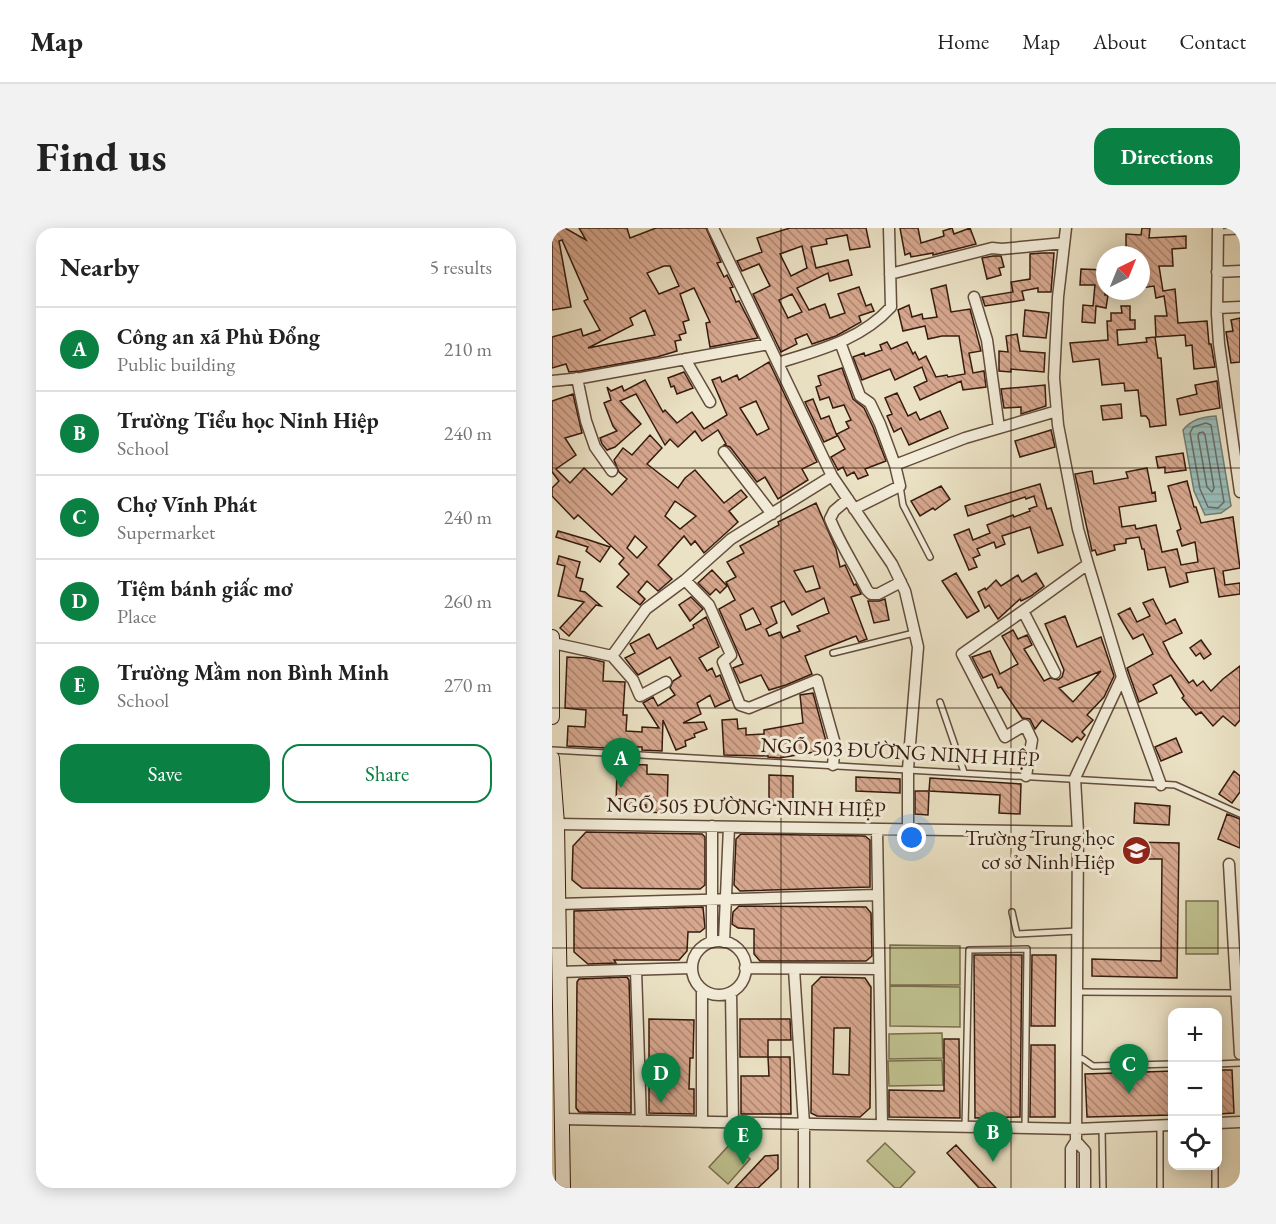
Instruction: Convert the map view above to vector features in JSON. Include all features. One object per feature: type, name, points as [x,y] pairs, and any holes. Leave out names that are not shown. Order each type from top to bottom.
[{"type":"main road","points":[[552,637],[552,717]]},
{"type":"main road","points":[[552,758],[555,904],[560,972],[556,1019],[557,1079],[562,1119],[563,1188]]},
{"type":"street","points":[[713,228],[832,476],[892,564],[905,591],[918,647],[908,769],[908,830]]},
{"type":"street","points":[[778,363],[840,342],[880,319],[891,307],[889,228]]},
{"type":"street","points":[[1066,228],[1058,297],[1054,378],[1057,411],[1078,529],[1122,677],[1161,785]]},
{"type":"street","points":[[1218,230],[1219,344],[1237,447],[1240,492]]},
{"type":"street","points":[[890,274],[992,248],[1064,243]]},
{"type":"street","points":[[1217,272],[1240,271]]},
{"type":"street","points":[[974,297],[987,340],[999,428]]},
{"type":"street","points":[[1217,308],[1240,307]]},
{"type":"street","points":[[840,342],[860,396],[870,403],[880,424],[900,486],[834,511],[830,519],[871,594],[878,594],[901,582]]},
{"type":"street","points":[[552,381],[769,344]]},
{"type":"street","points":[[685,359],[710,402]]},
{"type":"street","points":[[576,378],[595,447],[612,471]]},
{"type":"street","points":[[895,465],[964,438],[1057,411]]},
{"type":"street","points":[[724,452],[772,514]]},
{"type":"street","points":[[612,657],[646,609],[685,580],[731,539],[832,476]]},
{"type":"street","points":[[1026,776],[1032,740],[1025,726],[1005,737],[962,654],[1088,564]]},
{"type":"street","points":[[685,580],[709,606],[714,615],[731,655],[723,662],[740,705],[749,708],[817,680],[835,744],[832,765]]},
{"type":"street","points":[[1023,611],[1055,673]]},
{"type":"street","points":[[553,643],[612,657],[633,680],[640,696],[666,682]]},
{"type":"street","points":[[1071,1188],[1071,1149],[1076,1142],[1078,832],[1074,778],[1122,677]]},
{"type":"street","name":"NGÕ 505 ĐƯỜNG NINH HIỆP","points":[[555,824],[1078,832]]},
{"type":"street","points":[[712,826],[712,942]]},
{"type":"street","points":[[724,942],[729,826]]},
{"type":"street","points":[[877,829],[882,1125]]},
{"type":"street","points":[[1229,864],[1240,1054]]},
{"type":"street","points":[[555,904],[878,895]]},
{"type":"street","points":[[712,942],[724,942],[739,952],[745,968],[743,980],[730,992],[719,995],[702,989],[695,980],[692,969],[698,952],[712,942]]},
{"type":"street","points":[[745,968],[879,969]]},
{"type":"street","points":[[560,972],[692,969]]},
{"type":"street","points":[[794,969],[804,1124],[804,1188]]},
{"type":"street","points":[[636,970],[641,1121]]},
{"type":"street","points":[[702,989],[702,1122]]},
{"type":"street","points":[[730,992],[733,1122]]},
{"type":"street","points":[[562,1119],[1076,1129],[1168,1125]]},
{"type":"street","points":[[1222,1123],[1240,1122]]},
{"type":"street","points":[[1076,1142],[1085,1151],[1085,1188]]},
{"type":"lane","points":[[1218,230],[1240,231]]},
{"type":"lane","points":[[900,486],[903,505],[930,557]]},
{"type":"lane","points":[[833,653],[915,633]]},
{"type":"lane","points":[[940,702],[964,772]]},
{"type":"lane","name":"NGÕ 503 ĐƯỜNG NINH HIỆP","points":[[552,750],[1175,785],[1240,814]]},
{"type":"lane","points":[[1012,912],[1017,934],[1077,931]]},
{"type":"lane","points":[[965,1127],[969,950],[1027,949],[1025,1128]]},
{"type":"lane","points":[[1077,992],[1236,993]]},
{"type":"lane","points":[[1076,1057],[1093,1066],[1168,1065]]},
{"type":"lane","points":[[1222,1064],[1240,1063]]},
{"type":"lane","points":[[1160,1188],[1161,1125]]},
{"type":"lane","points":[[1102,1128],[1103,1188]]},
{"type":"lane","points":[[1215,1170],[1215,1188]]},
{"type":"green space","points":[[1186,901],[1218,901],[1218,954],[1186,954]]},
{"type":"green space","points":[[890,945],[960,946],[960,985],[890,985]]},
{"type":"green space","points":[[890,986],[960,987],[960,1027],[890,1026]]},
{"type":"green space","points":[[942,1033],[943,1058],[889,1059],[889,1034]]},
{"type":"green space","points":[[942,1060],[943,1085],[889,1086],[888,1061]]},
{"type":"green space","points":[[732,1142],[750,1159],[728,1184],[709,1167]]},
{"type":"green space","points":[[885,1143],[915,1172],[900,1188],[895,1188],[867,1161]]},
{"type":"water","points":[[1216,416],[1231,506],[1221,513],[1205,515],[1194,491],[1183,430],[1198,419]]},
{"type":"building","points":[[552,228],[565,228],[586,240],[579,228],[627,228],[630,238],[656,228],[706,228],[721,262],[717,263],[724,277],[727,275],[733,287],[730,288],[736,302],[739,301],[758,338],[710,347],[706,323],[710,322],[694,288],[680,294],[689,320],[683,322],[686,333],[679,335],[681,340],[675,341],[677,351],[657,357],[580,371],[569,372],[566,364],[552,368],[552,337],[581,329],[583,336],[600,330],[584,301],[588,299],[562,240],[559,241],[571,307],[552,310]],"holes":[[[670,266],[679,286],[659,294],[647,273]],[[645,310],[655,335],[588,348],[633,325],[630,318]]]},
{"type":"building","points":[[790,228],[866,228],[870,247],[850,250],[847,235],[826,239],[827,244],[811,247],[816,268],[848,260],[852,275],[830,281],[828,273],[797,288],[809,310],[825,304],[830,318],[845,313],[838,294],[859,287],[866,306],[871,304],[874,311],[859,316],[861,322],[836,336],[812,344],[807,334],[795,339],[797,344],[781,352],[753,294],[770,286],[759,264],[742,271],[737,261],[762,252],[757,238]],"holes":[[[802,246],[807,268],[791,276],[780,254]],[[792,294],[802,312],[788,318],[779,300]]]},
{"type":"building","points":[[900,228],[918,228],[921,243],[944,236],[943,231],[952,228],[954,234],[970,228],[976,244],[933,255],[933,253],[911,257],[910,253],[905,255]]},
{"type":"building","points":[[1142,228],[1150,228],[1149,238],[1186,236],[1186,248],[1172,249],[1173,266],[1159,266],[1163,291],[1175,289],[1178,323],[1207,321],[1209,344],[1211,344],[1215,367],[1194,369],[1192,345],[1186,346],[1185,335],[1156,337],[1155,316],[1167,316],[1164,296],[1156,298],[1154,286],[1150,287],[1150,246],[1126,246],[1126,234],[1141,235]]},
{"type":"building","points":[[1054,253],[1051,292],[1038,292],[1038,288],[1022,291],[1024,300],[985,306],[982,297],[1013,292],[1011,282],[1030,279],[1030,254]]},
{"type":"building","points":[[1001,256],[1004,267],[999,268],[1001,275],[987,279],[982,258]]},
{"type":"building","points":[[1081,269],[1096,270],[1096,300],[1107,300],[1106,308],[1096,306],[1095,323],[1082,322],[1083,305],[1093,306],[1095,285],[1080,285]]},
{"type":"building","points":[[946,285],[951,312],[970,309],[981,351],[969,353],[973,373],[984,371],[986,387],[963,390],[961,381],[920,400],[914,387],[927,381],[922,367],[895,380],[890,369],[862,380],[853,357],[864,353],[865,356],[882,350],[880,345],[887,342],[891,349],[907,342],[919,360],[926,356],[936,377],[965,374],[959,336],[928,339],[925,326],[903,331],[898,310],[909,305],[912,317],[922,314],[923,319],[937,317],[931,289]]},
{"type":"building","points":[[1121,306],[1130,306],[1130,320],[1135,320],[1135,329],[1117,330],[1118,345],[1147,342],[1146,338],[1155,337],[1158,358],[1161,358],[1166,425],[1150,427],[1146,416],[1141,416],[1138,390],[1125,391],[1124,383],[1102,385],[1099,359],[1073,362],[1070,343],[1108,340],[1107,321],[1111,321],[1111,313],[1122,313]]},
{"type":"building","points":[[1025,310],[1049,313],[1046,338],[1023,336]]},
{"type":"building","points":[[1240,318],[1240,362],[1231,363],[1226,332],[1233,331],[1231,320]]},
{"type":"building","points":[[1017,334],[1020,351],[1045,353],[1044,372],[1011,369],[1011,372],[999,371],[999,351],[1008,352],[1006,336]]},
{"type":"building","points":[[769,362],[817,462],[802,469],[808,480],[778,499],[765,477],[757,482],[730,447],[724,445],[726,444],[718,430],[702,441],[695,431],[678,447],[670,439],[665,445],[636,394],[620,401],[641,424],[615,447],[607,450],[602,444],[600,438],[617,431],[604,403],[611,400],[607,387],[611,391],[622,386],[624,391],[645,380],[663,412],[665,410],[677,423],[692,412],[704,429],[727,415],[712,380],[720,377],[722,382],[737,375],[739,380]],"holes":[[[756,401],[769,429],[757,435],[740,408]]]},
{"type":"building","points":[[842,368],[853,399],[864,408],[886,461],[865,469],[868,475],[858,479],[854,472],[847,476],[843,467],[838,470],[831,457],[845,449],[837,434],[849,428],[846,422],[851,420],[844,405],[833,408],[829,397],[820,400],[816,387],[821,385],[818,376]]},
{"type":"building","points":[[684,372],[693,388],[677,394],[668,378]]},
{"type":"building","points":[[1217,381],[1220,408],[1180,415],[1177,399],[1197,394],[1195,385]]},
{"type":"building","points":[[1045,385],[1046,406],[1021,414],[1021,407],[1004,408],[1001,389]]},
{"type":"building","points":[[897,393],[908,416],[916,412],[920,420],[940,411],[948,428],[909,445],[901,428],[894,432],[887,416],[892,414],[885,398]]},
{"type":"building","points":[[573,394],[582,433],[565,438],[576,455],[556,469],[570,483],[584,468],[612,495],[627,479],[619,472],[614,460],[623,448],[632,455],[650,435],[662,448],[647,464],[678,488],[695,470],[724,503],[741,490],[747,497],[729,511],[738,522],[704,553],[695,541],[691,545],[684,536],[658,565],[672,579],[658,591],[647,581],[638,592],[645,599],[640,605],[617,587],[629,574],[619,564],[624,558],[578,515],[574,519],[552,496],[552,488],[559,481],[552,472],[552,401]],"holes":[[[675,501],[696,516],[680,529],[665,516]],[[635,536],[647,547],[637,558],[627,548]]]},
{"type":"building","points":[[813,399],[821,419],[829,416],[837,436],[824,442],[805,402]]},
{"type":"building","points":[[1121,404],[1122,418],[1103,420],[1101,406]]},
{"type":"building","points":[[1051,430],[1055,447],[1020,457],[1015,441]]},
{"type":"building","points":[[1183,453],[1186,470],[1165,473],[1165,467],[1158,468],[1156,457]]},
{"type":"building","points":[[1147,468],[1156,501],[1119,507],[1122,527],[1135,525],[1136,529],[1156,525],[1162,552],[1177,549],[1181,565],[1198,562],[1195,542],[1182,546],[1177,531],[1181,529],[1168,486],[1187,481],[1201,523],[1233,517],[1240,568],[1223,571],[1225,585],[1240,583],[1240,594],[1219,597],[1214,568],[1186,573],[1188,582],[1170,587],[1165,567],[1148,570],[1139,537],[1126,539],[1126,543],[1114,545],[1115,550],[1097,555],[1095,550],[1092,551],[1075,474],[1092,471],[1094,484],[1128,478],[1126,472]]},
{"type":"building","points":[[1040,484],[1047,509],[1051,508],[1063,545],[1038,553],[1030,527],[1002,536],[1005,544],[996,548],[994,542],[977,549],[980,555],[973,558],[977,567],[969,570],[954,535],[969,529],[973,540],[990,533],[987,525],[1030,511],[1029,509],[1037,506],[1034,496],[1026,499],[1025,497],[968,516],[965,506]]},
{"type":"building","points":[[941,486],[950,499],[935,510],[933,508],[920,516],[911,501]]},
{"type":"building","points":[[816,503],[836,549],[840,567],[845,565],[861,594],[851,597],[867,639],[859,642],[856,636],[805,656],[812,674],[769,690],[761,675],[740,683],[733,668],[743,664],[719,609],[735,600],[726,582],[736,577],[727,562],[744,553],[740,546],[779,525],[778,522]],"holes":[[[813,566],[820,588],[806,592],[794,571]],[[824,598],[829,613],[797,626],[800,631],[783,638],[780,632],[769,636],[766,629],[777,623],[771,607],[784,601],[792,615]],[[753,608],[761,624],[746,630],[740,615]]]},
{"type":"building","points":[[558,531],[610,547],[600,562],[586,551],[588,547],[556,537]]},
{"type":"building","points":[[559,556],[580,562],[576,577],[583,579],[580,591],[585,592],[601,606],[596,605],[569,636],[560,628],[584,602],[558,596],[565,566],[557,564]]},
{"type":"building","points":[[712,570],[727,586],[720,593],[716,589],[710,595],[698,583]]},
{"type":"building","points":[[956,573],[979,611],[967,618],[942,581]]},
{"type":"building","points":[[1036,573],[1044,586],[1031,596],[1021,601],[1020,599],[998,619],[989,605],[985,608],[978,592],[985,588],[986,590],[996,580],[1001,586],[1018,575],[1022,582]]},
{"type":"building","points":[[691,597],[703,609],[690,621],[679,605]]},
{"type":"building","points":[[885,599],[889,620],[874,623],[868,601]]},
{"type":"building","points":[[1153,599],[1166,624],[1175,619],[1182,633],[1163,642],[1171,658],[1189,683],[1193,680],[1197,686],[1203,681],[1211,691],[1240,666],[1240,720],[1235,726],[1223,716],[1213,726],[1201,712],[1196,715],[1182,698],[1184,696],[1171,675],[1153,685],[1157,693],[1139,702],[1127,668],[1153,654],[1143,634],[1133,639],[1118,614],[1130,608],[1137,622],[1150,616],[1143,603]]},
{"type":"building","points":[[1065,616],[1077,647],[1101,637],[1114,676],[1104,697],[1087,715],[1093,720],[1082,732],[1085,735],[1081,740],[1077,737],[1072,742],[1042,720],[1035,729],[1030,719],[1022,718],[1001,687],[998,688],[992,674],[983,678],[972,657],[990,651],[1000,674],[1018,664],[1002,636],[1013,630],[1018,639],[1027,635],[1032,645],[1024,649],[1044,681],[1050,678],[1058,680],[1062,677],[1064,670],[1045,624]],"holes":[[[1101,671],[1073,702],[1059,688]]]},
{"type":"building","points":[[706,617],[719,647],[699,658],[707,671],[712,668],[716,677],[720,675],[730,700],[715,707],[710,695],[697,703],[701,714],[683,723],[704,722],[707,729],[694,734],[695,737],[685,741],[686,746],[676,750],[663,720],[662,751],[642,750],[642,747],[625,747],[625,749],[567,746],[568,726],[585,727],[586,710],[565,708],[567,657],[604,662],[603,681],[625,682],[623,715],[627,715],[626,731],[642,732],[642,727],[659,728],[643,703],[653,697],[658,706],[675,695],[670,688],[673,681],[681,676],[670,657],[638,675],[625,658],[635,653],[630,644],[649,634],[657,649],[694,628],[693,625]]},
{"type":"building","points":[[1201,640],[1211,654],[1204,659],[1200,653],[1196,656],[1190,648]]},
{"type":"building","points":[[813,693],[827,750],[779,758],[724,755],[722,720],[737,719],[738,729],[746,728],[746,735],[764,734],[764,730],[803,723],[800,695]]},
{"type":"building","points":[[1176,738],[1182,752],[1161,761],[1155,747]]},
{"type":"building","points":[[613,758],[625,759],[625,764],[647,765],[647,774],[668,775],[667,813],[646,812],[646,805],[616,804],[617,771],[613,770]]},
{"type":"building","points":[[1234,771],[1240,776],[1240,792],[1232,803],[1219,794]]},
{"type":"building","points":[[769,775],[793,776],[793,806],[769,805]]},
{"type":"building","points":[[856,777],[900,779],[900,793],[856,791]]},
{"type":"building","points":[[930,778],[1021,784],[1020,814],[999,813],[1000,795],[929,791]]},
{"type":"building","points":[[915,791],[929,791],[928,815],[915,814]]},
{"type":"building","points":[[1135,803],[1170,806],[1169,825],[1134,823]]},
{"type":"building","points":[[1227,814],[1240,819],[1240,848],[1218,839]]},
{"type":"building","points":[[586,832],[702,834],[705,837],[705,885],[700,889],[582,888],[572,880],[573,846]]},
{"type":"building","points":[[741,834],[865,836],[870,840],[870,887],[740,891],[734,885],[736,839]]},
{"type":"building","points":[[1129,842],[1179,843],[1177,978],[1092,976],[1092,959],[1161,961],[1162,859],[1128,859]]},
{"type":"building","points":[[739,906],[866,907],[871,913],[872,956],[866,961],[760,961],[754,954],[754,929],[738,928],[732,924],[733,912]]},
{"type":"building","points":[[703,907],[705,928],[700,932],[688,932],[687,951],[679,960],[614,960],[616,963],[588,964],[574,952],[574,911]]},
{"type":"building","points":[[974,955],[1022,955],[1020,1117],[975,1118]]},
{"type":"building","points":[[1032,955],[1056,955],[1055,1026],[1031,1026]]},
{"type":"building","points":[[627,977],[629,980],[631,1044],[631,1113],[579,1112],[576,1108],[577,982],[579,979]]},
{"type":"building","points":[[821,977],[865,978],[871,987],[870,1108],[860,1117],[817,1116],[811,1113],[812,986]],"holes":[[[834,1028],[850,1028],[849,1075],[833,1074]]]},
{"type":"building","points":[[649,1019],[694,1020],[689,1089],[694,1089],[694,1114],[649,1113]]},
{"type":"building","points":[[740,1019],[790,1019],[791,1040],[768,1040],[768,1057],[740,1057]]},
{"type":"building","points":[[944,1039],[959,1039],[960,1118],[889,1117],[889,1090],[944,1091]]},
{"type":"building","points":[[1031,1045],[1055,1045],[1055,1117],[1030,1117]]},
{"type":"building","points":[[768,1057],[790,1057],[791,1114],[741,1114],[741,1076],[769,1076]]},
{"type":"building","points":[[1222,1070],[1232,1070],[1234,1113],[1222,1114]]},
{"type":"building","points":[[1168,1071],[1168,1115],[1087,1117],[1085,1074]]},
{"type":"building","points":[[956,1145],[996,1188],[979,1188],[947,1153]]},
{"type":"building","points":[[778,1155],[778,1169],[758,1188],[735,1188],[765,1156]]},
{"type":"place","name":"Công an xã Phù Đổng","points":[[621,788]]},
{"type":"place","name":"Trường Trung học cơ sở Ninh Hiệp","points":[[1136,850]]},
{"type":"place","name":"Chợ Vĩnh Phát","points":[[1129,1094]]},
{"type":"place","name":"Tiệm bánh giấc mơ","points":[[661,1103]]},
{"type":"place","name":"Trường Tiểu học Ninh Hiệp","points":[[993,1162]]},
{"type":"place","name":"Trường Mầm non Bình Minh","points":[[743,1165]]}]
